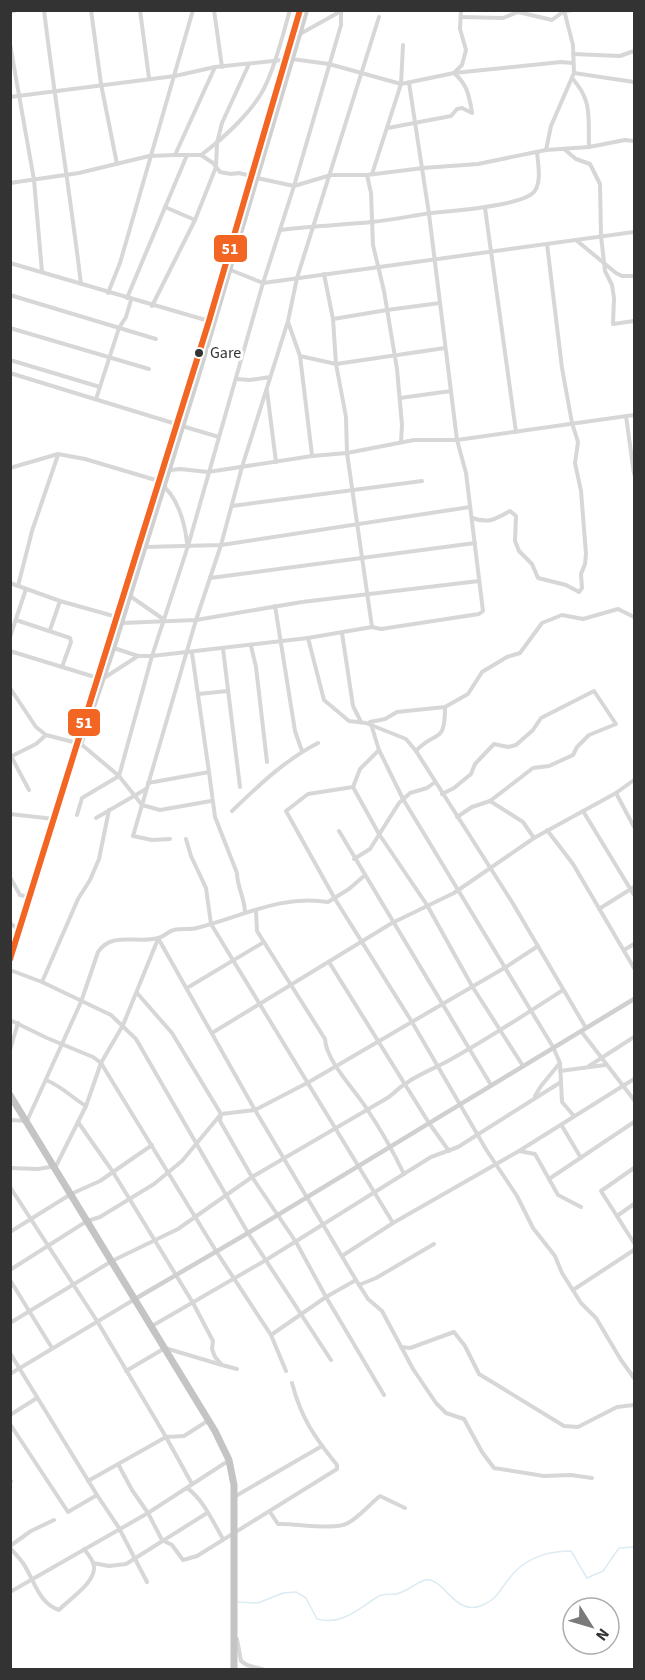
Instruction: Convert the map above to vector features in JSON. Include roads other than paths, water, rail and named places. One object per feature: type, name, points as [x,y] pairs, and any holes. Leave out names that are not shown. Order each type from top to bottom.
[{"type":"highway","points":[[10,1095],[56,1166],[87,1221],[209,1420],[229,1460],[234,1485],[234,1670]]},
{"type":"main road","points":[[101,679],[117,617],[162,471],[230,269],[300,10]]},
{"type":"main road","points":[[212,322],[223,267],[307,10]]},
{"type":"main road","points":[[10,959],[75,752],[122,623],[169,471],[179,425]]},
{"type":"main road","points":[[135,1299],[634,999]]},
{"type":"street","points":[[10,12],[17,10]]},
{"type":"street","points":[[44,10],[81,284]]},
{"type":"street","points":[[91,10],[101,84],[117,164]]},
{"type":"street","points":[[140,10],[149,78]]},
{"type":"street","points":[[108,293],[125,244],[193,10]]},
{"type":"street","points":[[214,10],[222,67]]},
{"type":"street","points":[[201,155],[217,142],[259,97],[267,83],[290,10]]},
{"type":"street","points":[[454,73],[462,65],[466,50],[460,29],[461,10]]},
{"type":"street","points":[[461,17],[503,18],[518,12],[552,20],[564,11],[573,10]]},
{"type":"street","points":[[299,34],[342,11]]},
{"type":"street","points":[[77,815],[82,798],[119,776],[152,656],[188,546],[263,283],[341,25],[342,11]]},
{"type":"street","points":[[546,150],[551,126],[573,76],[573,45],[564,11]]},
{"type":"street","points":[[170,839],[152,840],[133,836],[190,653],[196,620],[221,544],[242,467],[288,321],[297,278],[379,17]]},
{"type":"street","points":[[10,44],[34,180],[42,272]]},
{"type":"street","points":[[401,442],[400,398],[394,356],[384,291],[373,246],[369,175],[388,128],[401,84],[403,45]]},
{"type":"street","points":[[573,54],[620,56],[634,51]]},
{"type":"street","points":[[10,98],[101,84],[175,76],[215,67],[275,59],[292,58],[329,64],[401,84],[454,73],[561,62],[573,63]]},
{"type":"street","points":[[152,306],[195,219],[216,167],[217,142],[222,123],[249,64]]},
{"type":"street","points":[[175,155],[215,67]]},
{"type":"street","points":[[388,128],[451,116],[457,109],[462,108],[472,112],[468,90],[463,80],[454,73]]},
{"type":"street","points":[[573,76],[634,82]]},
{"type":"street","points":[[573,76],[587,99],[589,147]]},
{"type":"street","points":[[114,648],[138,656],[190,653],[281,642],[372,627],[381,629],[479,614],[483,611],[466,473],[457,440],[423,168],[409,82]]},
{"type":"street","points":[[10,183],[68,175],[149,156],[201,155],[220,172],[239,173],[294,186],[331,175],[369,175],[478,164],[546,150],[589,147],[625,140],[634,141]]},
{"type":"street","points":[[563,149],[576,159],[590,164],[598,180],[605,271],[612,285],[614,298],[613,324],[634,321]]},
{"type":"street","points":[[280,230],[373,222],[485,208],[533,193],[539,174],[537,152]]},
{"type":"street","points":[[96,399],[119,328],[126,317],[129,299],[187,155]]},
{"type":"street","points":[[165,207],[195,219]]},
{"type":"street","points":[[485,208],[516,432]]},
{"type":"street","points":[[223,267],[263,283],[634,232]]},
{"type":"street","points":[[576,239],[622,276],[634,276]]},
{"type":"street","points":[[472,518],[489,522],[510,511],[513,512],[516,516],[515,541],[519,551],[532,564],[538,578],[566,585],[579,592],[582,588],[581,574],[586,554],[575,463],[578,442],[572,423],[562,368],[547,244]]},
{"type":"street","points":[[10,263],[212,322]]},
{"type":"street","points":[[324,274],[333,319],[336,364],[346,417],[347,453],[372,627]]},
{"type":"street","points":[[10,295],[156,339]]},
{"type":"street","points":[[333,319],[440,303]]},
{"type":"street","points":[[288,321],[300,356],[312,456]]},
{"type":"street","points":[[10,327],[149,369]]},
{"type":"street","points":[[300,356],[336,364],[445,348]]},
{"type":"street","points":[[10,360],[100,387]]},
{"type":"street","points":[[10,373],[219,437]]},
{"type":"street","points":[[236,379],[250,380],[270,377]]},
{"type":"street","points":[[267,389],[276,462]]},
{"type":"street","points":[[400,398],[450,391]]},
{"type":"street","points":[[162,471],[180,469],[208,471],[242,467],[347,453],[414,440],[457,440],[634,415]]},
{"type":"street","points":[[626,416],[634,474]]},
{"type":"street","points":[[10,468],[58,454],[85,459],[159,482],[175,501],[186,527],[188,546]]},
{"type":"street","points":[[18,586],[32,531],[58,454]]},
{"type":"street","points":[[232,506],[422,481]]},
{"type":"street","points":[[145,547],[221,544],[470,507]]},
{"type":"street","points":[[210,578],[475,543]]},
{"type":"street","points":[[122,623],[196,620],[275,606],[479,580]]},
{"type":"street","points":[[10,583],[60,601],[117,617]]},
{"type":"street","points":[[10,637],[26,589]]},
{"type":"street","points":[[130,596],[164,620]]},
{"type":"street","points":[[50,630],[60,601]]},
{"type":"street","points":[[275,606],[295,731],[302,751]]},
{"type":"street","points":[[369,723],[385,719],[397,712],[445,707],[468,694],[482,672],[507,657],[520,653],[542,623],[562,615],[583,619],[618,609],[634,617]]},
{"type":"street","points":[[16,620],[70,638],[71,642],[62,667]]},
{"type":"street","points":[[342,633],[353,706],[361,722]]},
{"type":"street","points":[[308,638],[324,700],[349,721],[369,723],[406,739],[416,751],[538,946],[601,1059],[634,1100]]},
{"type":"street","points":[[251,646],[256,667],[267,762]]},
{"type":"street","points":[[223,649],[240,787]]},
{"type":"street","points":[[10,651],[101,679],[138,656]]},
{"type":"street","points":[[190,653],[198,694],[211,801],[215,818],[237,873],[237,883],[245,900],[245,913]]},
{"type":"street","points":[[10,688],[36,728],[46,735],[79,743],[119,776],[142,805],[160,810],[211,801]]},
{"type":"street","points":[[198,694],[228,691]]},
{"type":"street","points":[[442,794],[454,788],[471,774],[475,764],[494,744],[508,747],[516,745],[533,730],[541,718],[594,691],[616,724],[589,735],[577,747],[573,755],[549,766],[532,768],[490,801],[472,807],[457,817]]},
{"type":"street","points":[[416,751],[423,743],[438,737],[445,726],[445,707]]},
{"type":"street","points":[[369,723],[379,750],[403,799],[554,1047],[560,1063],[562,1102],[574,1116]]},
{"type":"street","points":[[29,790],[11,756],[36,744],[46,735]]},
{"type":"street","points":[[232,811],[271,773],[302,751],[318,743]]},
{"type":"street","points":[[353,787],[360,769],[379,750]]},
{"type":"street","points":[[148,783],[209,772]]},
{"type":"street","points":[[212,1034],[392,923],[459,889],[534,838],[616,793],[634,780]]},
{"type":"street","points":[[354,858],[370,849],[403,799],[410,793],[427,788],[435,782]]},
{"type":"street","points":[[353,787],[379,834],[427,905],[472,986],[523,1066]]},
{"type":"street","points":[[353,787],[308,794],[286,811],[335,899],[363,941],[436,1066],[517,1196],[533,1228],[555,1256],[562,1273],[581,1303],[596,1318],[634,1378]]},
{"type":"street","points":[[96,818],[146,789]]},
{"type":"street","points":[[616,793],[634,827]]},
{"type":"street","points":[[490,801],[523,822],[534,838]]},
{"type":"street","points":[[42,982],[78,899],[99,859],[109,810]]},
{"type":"street","points":[[583,812],[633,888],[634,895]]},
{"type":"street","points":[[10,814],[54,819]]},
{"type":"street","points":[[547,830],[573,864],[634,968]]},
{"type":"street","points":[[339,831],[491,1085]]},
{"type":"street","points":[[186,838],[191,856],[206,888],[211,924],[393,1223]]},
{"type":"street","points":[[10,1120],[27,1121],[81,1002],[102,946],[108,942],[126,939],[158,938],[173,930],[211,924],[288,901],[310,899],[327,902],[335,899],[364,876]]},
{"type":"street","points":[[10,877],[20,895],[29,897]]},
{"type":"street","points":[[599,909],[633,888]]},
{"type":"street","points":[[256,910],[257,931],[290,985],[300,997],[336,1065],[368,1110],[404,1174]]},
{"type":"street","points":[[10,922],[19,930]]},
{"type":"street","points":[[158,938],[283,1159],[368,1299],[382,1311],[401,1347],[436,1403],[447,1413],[464,1419],[482,1452],[494,1468],[544,1476],[571,1475],[592,1478]]},
{"type":"street","points":[[10,1168],[38,1169],[56,1166],[86,1106],[101,1063],[123,1025],[158,938]]},
{"type":"street","points":[[187,988],[264,942]]},
{"type":"street","points":[[624,950],[634,944]]},
{"type":"street","points":[[10,1270],[87,1221],[100,1217],[154,1184],[182,1161],[196,1141],[221,1114],[255,1110],[309,1082],[538,946]]},
{"type":"street","points":[[330,962],[429,1123],[449,1151]]},
{"type":"street","points":[[10,970],[42,982],[111,1015],[136,1039],[248,1233],[331,1360]]},
{"type":"street","points":[[10,1323],[112,1261],[178,1229],[252,1177],[389,1097],[405,1082],[469,1048],[564,990]]},
{"type":"street","points":[[137,993],[172,1033],[221,1114],[220,1121],[252,1177],[296,1242],[384,1395]]},
{"type":"street","points":[[10,1020],[93,1057],[101,1063],[216,1251],[271,1335],[286,1371]]},
{"type":"street","points":[[10,1050],[18,1023]]},
{"type":"street","points":[[589,1066],[634,1037]]},
{"type":"street","points":[[533,1099],[560,1063]]},
{"type":"street","points":[[560,1071],[606,1065]]},
{"type":"street","points":[[342,1256],[393,1223],[562,1126],[574,1116],[634,1079]]},
{"type":"street","points":[[46,1080],[60,1086],[86,1106]]},
{"type":"street","points":[[152,1326],[296,1242],[431,1157],[449,1151],[561,1082]]},
{"type":"street","points":[[78,1122],[113,1172],[193,1302],[213,1341],[213,1353],[222,1365]]},
{"type":"street","points":[[549,1179],[634,1122]]},
{"type":"street","points":[[562,1126],[581,1158]]},
{"type":"street","points":[[10,1232],[71,1194],[100,1181],[152,1145]]},
{"type":"street","points":[[519,1151],[535,1154],[558,1195],[581,1208]]},
{"type":"street","points":[[634,1168],[601,1191],[634,1243]]},
{"type":"street","points":[[10,1187],[97,1321],[192,1484]]},
{"type":"street","points":[[617,1216],[634,1204]]},
{"type":"street","points":[[359,1285],[376,1278],[434,1244]]},
{"type":"street","points":[[573,1290],[634,1250]]},
{"type":"street","points":[[10,1280],[52,1348]]},
{"type":"street","points":[[271,1335],[326,1297],[356,1280]]},
{"type":"street","points":[[10,1374],[135,1299]]},
{"type":"street","points":[[401,1347],[410,1348],[454,1332],[465,1346],[479,1374],[564,1426],[578,1427],[617,1407],[634,1405]]},
{"type":"street","points":[[126,1371],[165,1348],[237,1369]]},
{"type":"street","points":[[10,1353],[119,1528],[147,1582]]},
{"type":"street","points":[[118,1464],[162,1540],[172,1545],[183,1560],[197,1556],[337,1469],[337,1465],[322,1446],[298,1406],[292,1383]]},
{"type":"street","points":[[10,1415],[37,1398]]},
{"type":"street","points":[[88,1481],[166,1437],[184,1436],[209,1420]]},
{"type":"street","points":[[10,1424],[68,1512],[97,1495]]},
{"type":"street","points":[[234,1497],[322,1446]]},
{"type":"street","points":[[10,1592],[148,1513],[229,1460]]},
{"type":"street","points":[[187,1488],[193,1492],[223,1539]]},
{"type":"street","points":[[270,1512],[278,1524],[336,1527],[349,1523],[380,1496],[405,1508]]},
{"type":"street","points":[[93,1563],[120,1566],[207,1513]]},
{"type":"street","points":[[54,1520],[31,1531],[10,1547],[23,1563],[36,1589],[47,1604],[59,1610],[87,1584],[94,1569],[93,1563],[84,1550]]},
{"type":"street","points":[[234,1605],[241,1661],[265,1670]]},
{"type":"street","points":[[279,1670],[286,1670]]},
{"type":"waterway","points":[[238,1602],[258,1603],[283,1593],[296,1592],[306,1598],[317,1619],[326,1621],[350,1615],[381,1595],[400,1593],[425,1580],[432,1580],[457,1602],[473,1607],[492,1600],[514,1573],[528,1562],[544,1555],[571,1551],[587,1578],[603,1571],[619,1548],[634,1547]]},
{"type":"place","name":"Gare","points":[[199,353]]}]
